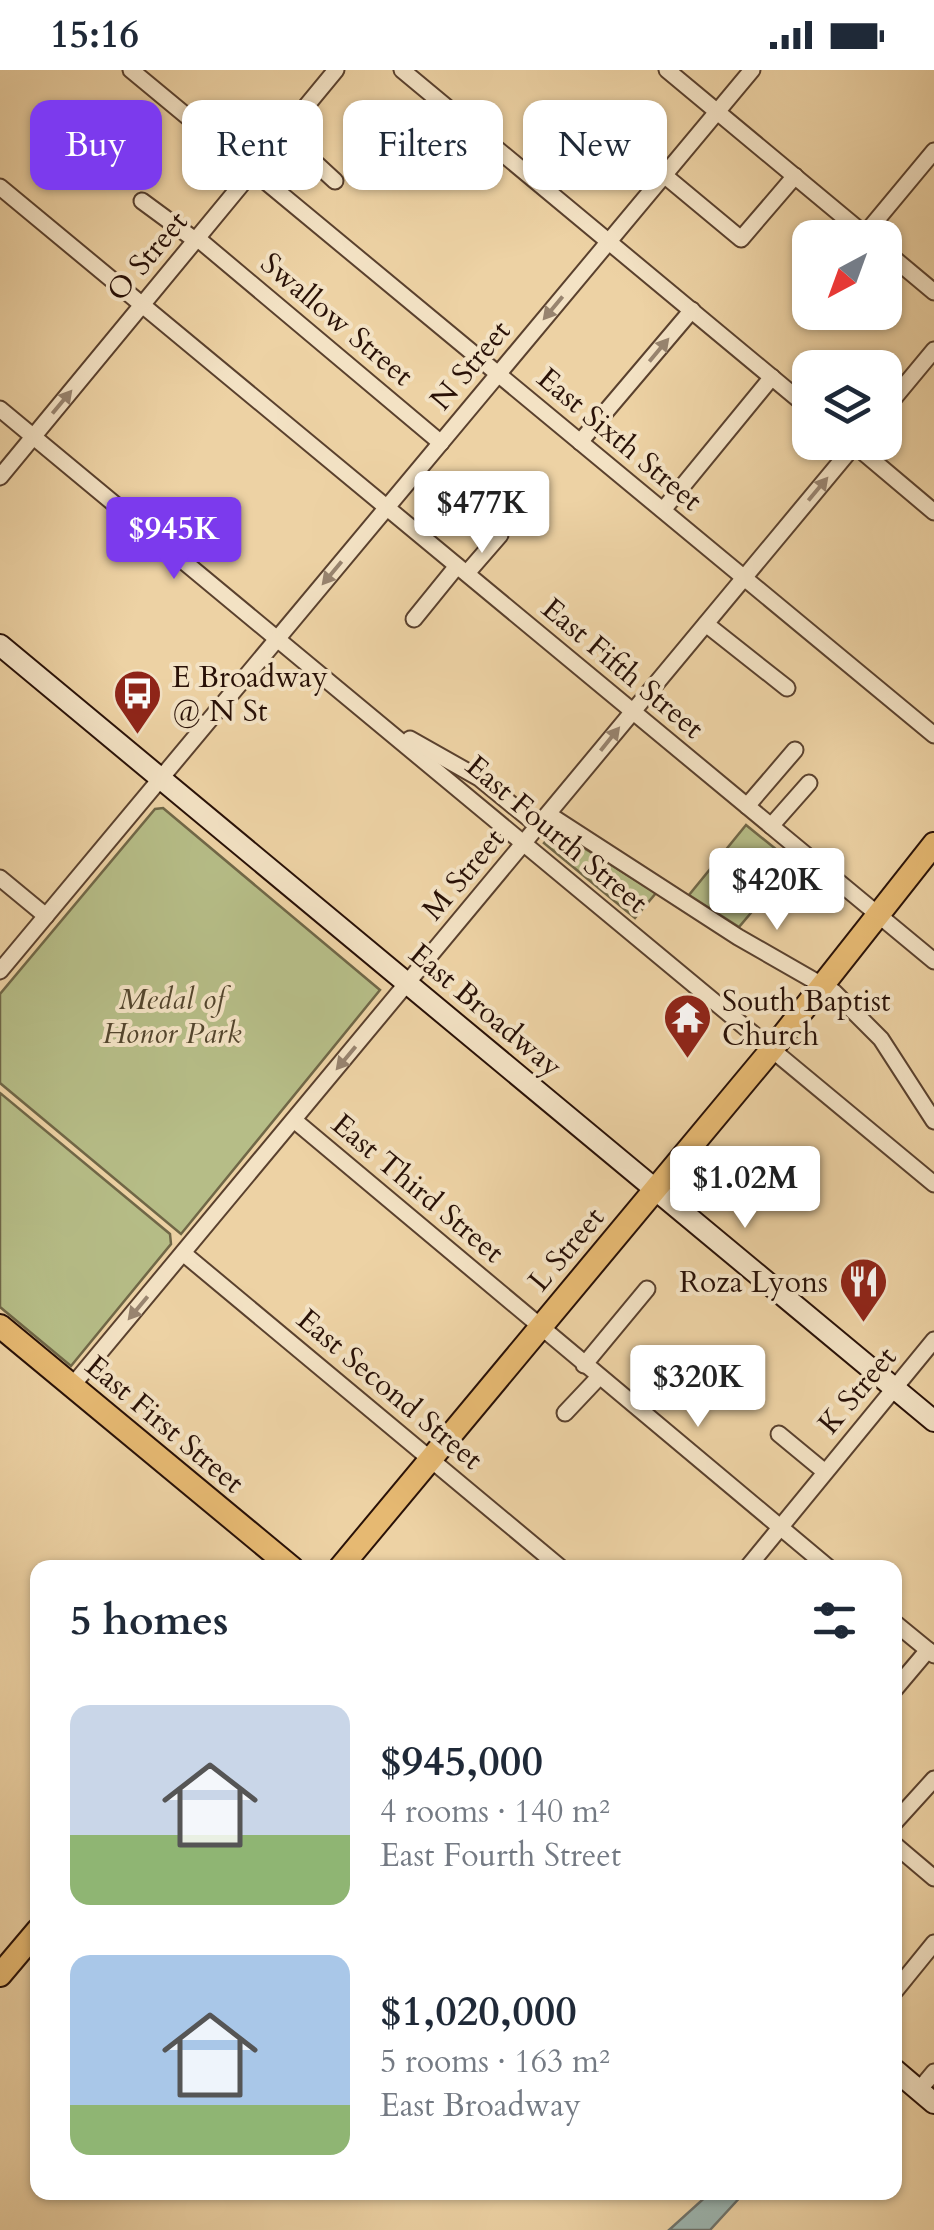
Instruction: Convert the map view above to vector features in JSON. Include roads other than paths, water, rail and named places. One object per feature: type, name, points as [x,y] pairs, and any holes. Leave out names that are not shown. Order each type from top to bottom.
[{"type":"main road","name":"East Broadway","points":[[0,645],[934,1421]]},
{"type":"main road","name":"L Street","points":[[347,1560],[772,1048],[820,982],[934,844]]},
{"type":"main road","name":"East First Street","points":[[0,1326],[282,1560]]},
{"type":"main road","points":[[0,1975],[30,1939]]},
{"type":"main road","points":[[902,2076],[926,2097]]},
{"type":"street","name":"East Sixth Street","points":[[132,70],[182,112]]},
{"type":"street","name":"O Street","points":[[312,100],[336,70]]},
{"type":"street","points":[[402,70],[792,394]]},
{"type":"street","points":[[666,70],[848,220]]},
{"type":"street","name":"N Street","points":[[667,171],[752,70]]},
{"type":"street","points":[[880,220],[934,151]]},
{"type":"street","points":[[323,169],[335,180]]},
{"type":"street","points":[[667,178],[740,239],[795,176]]},
{"type":"street","name":"East Fifth Street","points":[[0,187],[934,961]]},
{"type":"street","name":"O Street","points":[[0,477],[237,190]]},
{"type":"street","name":"East Sixth Street","points":[[276,190],[934,735]]},
{"type":"street","name":"N Street","points":[[0,971],[652,190]]},
{"type":"street","name":"Swallow Street","points":[[142,200],[196,239],[441,443]]},
{"type":"street","points":[[902,265],[934,292]]},
{"type":"street","points":[[580,442],[692,310]]},
{"type":"street","points":[[902,389],[934,350]]},
{"type":"street","points":[[663,510],[772,378]]},
{"type":"street","name":"East Fourth Street","points":[[0,409],[934,1184]]},
{"type":"street","name":"M Street","points":[[72,1386],[841,460]]},
{"type":"street","points":[[873,460],[934,512]]},
{"type":"street","points":[[414,619],[500,536]]},
{"type":"street","points":[[706,624],[787,688]]},
{"type":"street","name":"East Fourth Street","points":[[376,720],[820,982],[881,1039],[934,1121]]},
{"type":"street","points":[[747,806],[795,750]]},
{"type":"street","points":[[771,826],[808,783]]},
{"type":"street","points":[[0,878],[46,916]]},
{"type":"street","name":"East Third Street","points":[[294,1120],[780,1527],[814,1560]]},
{"type":"street","name":"East Second Street","points":[[183,1253],[551,1560]]},
{"type":"street","points":[[584,1364],[647,1289]]},
{"type":"street","name":"K Street","points":[[753,1560],[934,1340]]},
{"type":"street","points":[[566,1413],[599,1377]]},
{"type":"street","points":[[779,1434],[825,1472]]},
{"type":"street","points":[[902,1629],[931,1652],[902,1682]]},
{"type":"street","points":[[902,1814],[934,1778]]},
{"type":"street","points":[[902,1851],[934,1878]]},
{"type":"street","points":[[902,1983],[934,1944]]},
{"type":"street","points":[[926,2097],[934,2072]]},
{"type":"water","points":[[702,2200],[738,2200],[710,2230],[669,2230]]},
{"type":"place","name":"E Broadway @ N St","points":[[137,736]]},
{"type":"place","name":"South Baptist Church","points":[[687,1060]]},
{"type":"place","name":"Roza Lyons","points":[[863,1324]]},
{"type":"park label","name":"Medal of Honor Park","points":[[172,1016]]}]
